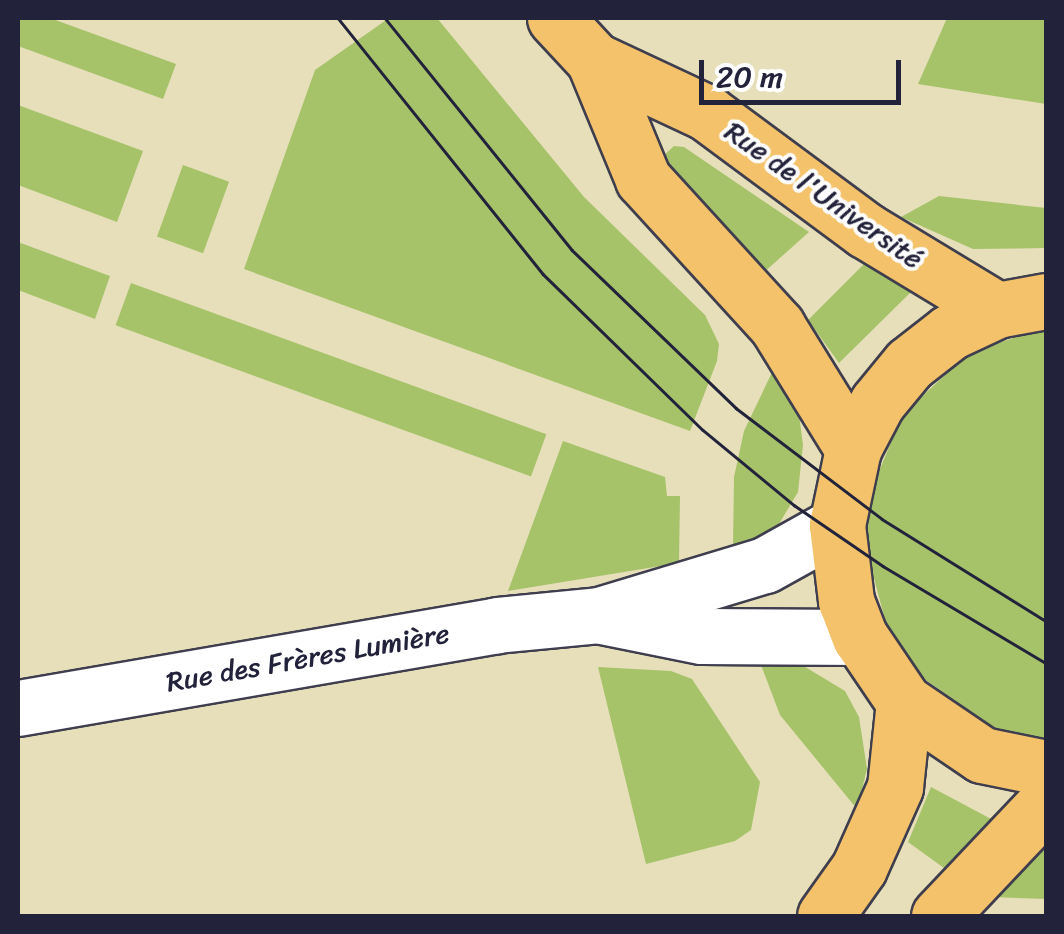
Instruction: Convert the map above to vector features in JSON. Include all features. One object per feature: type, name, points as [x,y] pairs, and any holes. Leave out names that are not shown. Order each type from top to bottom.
[{"type":"main road","name":"Rue de l'Université","points":[[554,18],[594,60],[707,114],[864,230],[1022,306]]},
{"type":"main road","name":"Rue de l'Université","points":[[594,60],[643,179],[778,326],[853,448]]},
{"type":"main road","points":[[1022,306],[950,332],[909,364],[877,403],[853,448],[837,525],[846,601],[860,637],[904,702],[982,755],[1046,768]]},
{"type":"main road","points":[[825,916],[859,868],[895,787],[904,702]]},
{"type":"main road","points":[[938,916],[1046,803]]},
{"type":"street","name":"Rue des Frères Lumière","points":[[18,708],[497,625],[599,615],[765,565],[837,525]]},
{"type":"street","name":"Rue des Frères Lumière","points":[[599,615],[701,636],[860,637]]},
{"type":"green space","points":[[18,18],[50,18],[176,64],[163,99],[18,46]]},
{"type":"green space","points":[[389,18],[437,18],[584,197],[705,315],[719,344],[717,361],[690,431],[244,269],[315,70]]},
{"type":"green space","points":[[947,18],[1046,18],[1046,104],[918,84]]},
{"type":"green space","points":[[18,105],[143,151],[117,222],[18,185]]},
{"type":"green space","points":[[674,146],[684,147],[809,232],[762,274],[661,158]]},
{"type":"green space","points":[[183,165],[229,182],[203,253],[157,236]]},
{"type":"green space","points":[[939,196],[1046,208],[1046,248],[973,249],[901,217]]},
{"type":"green space","points":[[18,242],[110,276],[95,319],[18,290]]},
{"type":"green space","points":[[866,262],[911,292],[839,363],[808,320]]},
{"type":"green space","points":[[131,283],[546,434],[531,476],[116,325]]},
{"type":"green space","points":[[1046,327],[1046,741],[997,730],[923,678],[888,631],[865,544],[869,495],[903,414],[969,353]]},
{"type":"green space","points":[[777,362],[798,407],[803,445],[798,492],[776,529],[733,549],[734,477],[744,431]]},
{"type":"green space","points":[[563,441],[665,477],[667,496],[680,496],[679,563],[508,591]]},
{"type":"green space","points":[[758,657],[797,662],[845,691],[859,717],[867,769],[857,809],[780,715]]},
{"type":"green space","points":[[598,667],[671,671],[692,679],[760,782],[751,830],[735,841],[646,864]]},
{"type":"green space","points":[[931,787],[993,820],[944,868],[908,842]]},
{"type":"green space","points":[[1046,840],[1046,899],[992,897]]},
{"type":"tram line","points":[[338,18],[543,274],[703,430],[794,505],[883,566],[1046,663]]},
{"type":"tram line","points":[[385,18],[572,250],[736,408],[882,519],[1046,621]]}]
